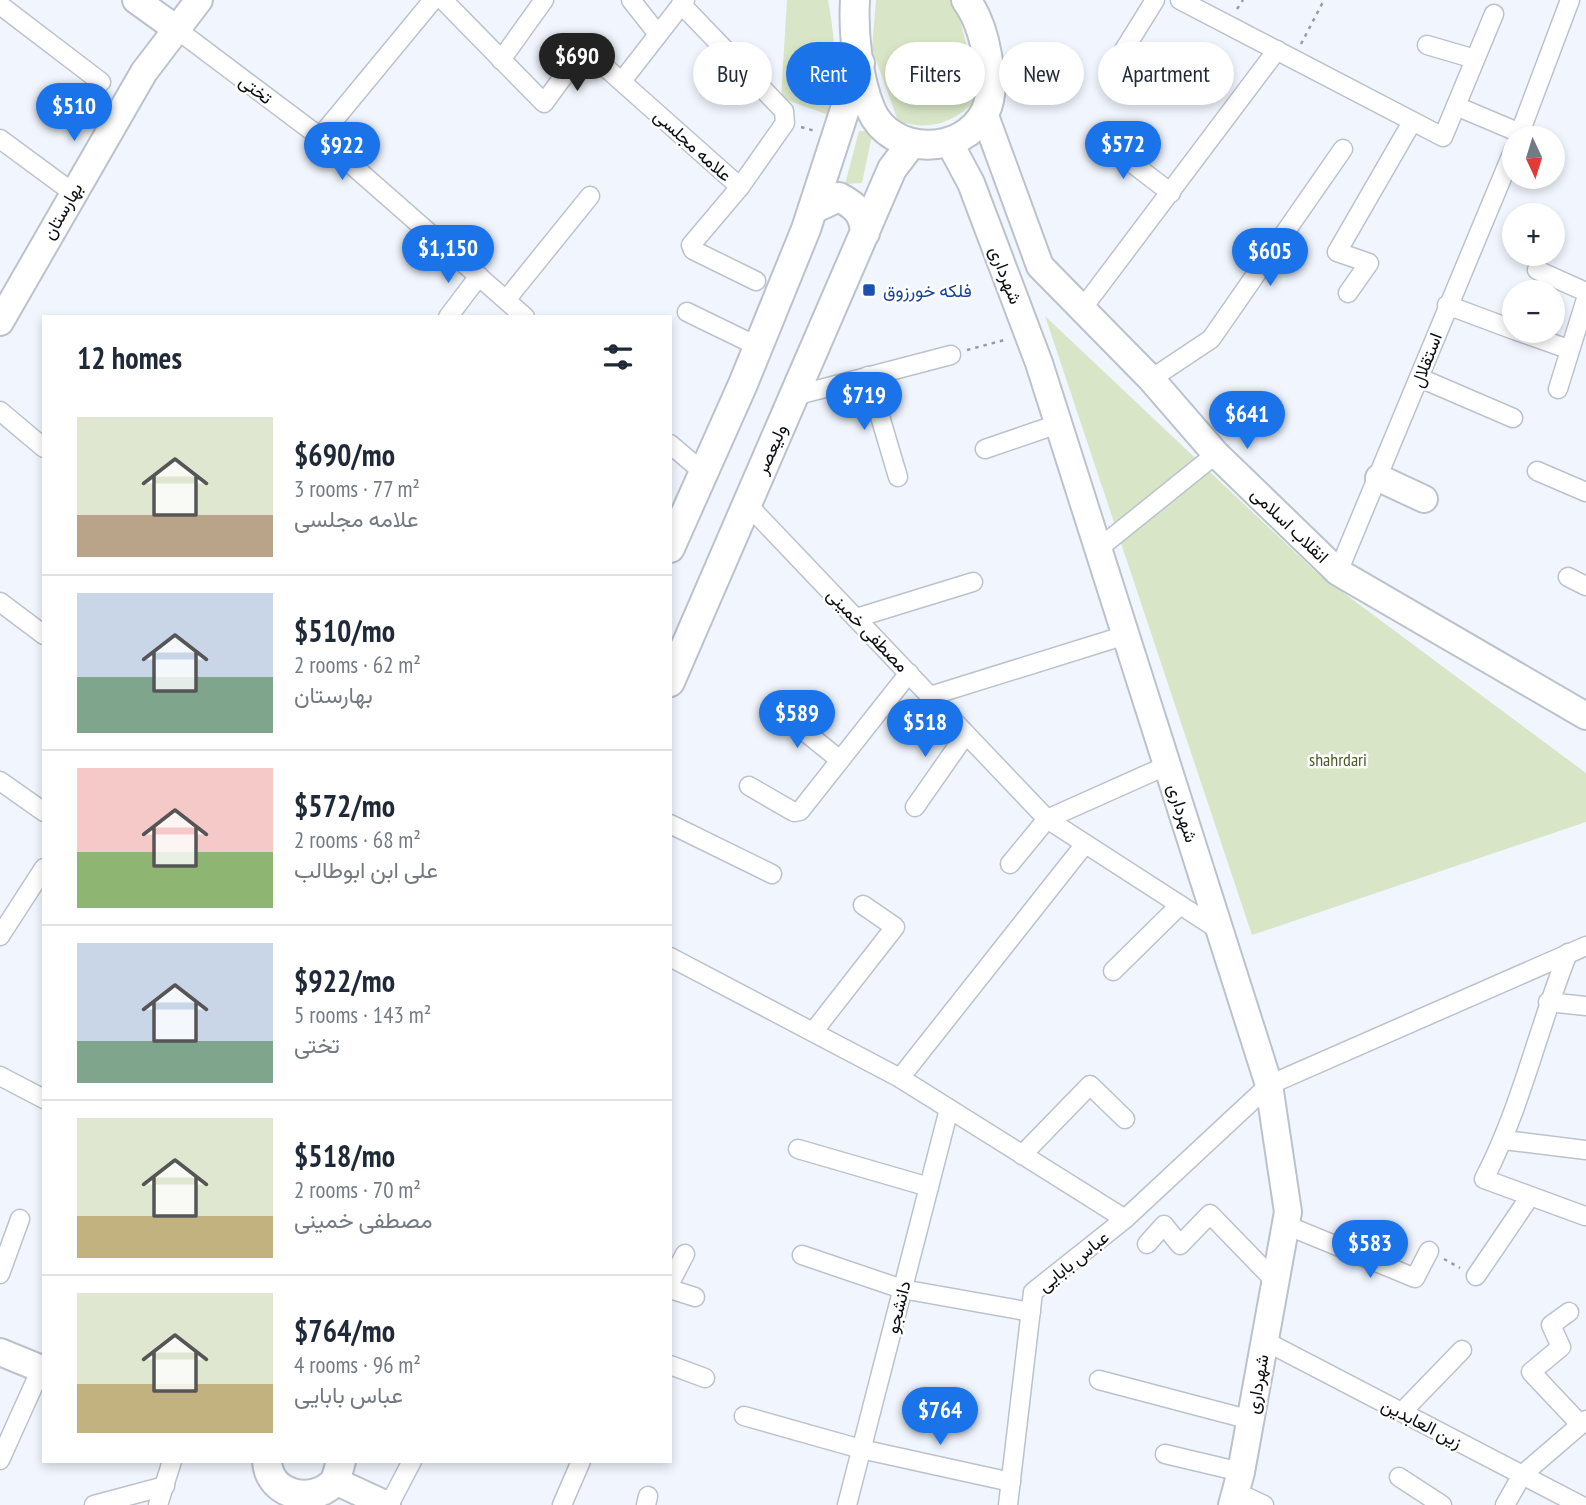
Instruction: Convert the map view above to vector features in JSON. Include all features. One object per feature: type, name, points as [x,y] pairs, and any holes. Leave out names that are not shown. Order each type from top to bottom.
[{"type":"main road","points":[[136,0],[175,28]]},
{"type":"main road","name":"بهارستان","points":[[4,305],[144,72],[199,0]]},
{"type":"main road","points":[[855,0],[853,30],[856,42]]},
{"type":"main road","points":[[870,105],[872,112],[890,132],[911,144],[936,146],[964,135],[984,113],[992,83],[984,41],[966,0]]},
{"type":"main road","points":[[672,544],[758,347],[813,209],[846,105]]},
{"type":"main road","name":"انقلاب اسلامی","points":[[984,113],[1040,266],[1151,379],[1216,454],[1338,572],[1584,710]]},
{"type":"main road","name":"شهرداری","points":[[948,142],[971,183],[1028,333],[1269,1085],[1288,1212],[1237,1490]]},
{"type":"main road","name":"ولیعصر","points":[[672,677],[892,169],[911,144]]},
{"type":"main road","points":[[813,209],[825,200],[839,197],[853,205],[864,218],[865,233]]},
{"type":"main road","points":[[1379,478],[1424,499]]},
{"type":"main road","points":[[0,1352],[42,1370]]},
{"type":"main road","points":[[265,1476],[280,1491],[293,1498],[308,1499],[332,1478],[388,1505]]},
{"type":"street","points":[[320,137],[433,0]]},
{"type":"street","name":"علامه مجلسی","points":[[443,0],[461,7],[501,60],[544,103],[585,50],[740,187]]},
{"type":"street","points":[[501,60],[544,0]]},
{"type":"street","points":[[631,0],[657,33]]},
{"type":"street","points":[[1129,42],[1156,0]]},
{"type":"street","points":[[1180,0],[1443,137],[1494,14]]},
{"type":"street","name":"استقلال","points":[[1523,126],[1570,0]]},
{"type":"street","points":[[622,81],[683,2],[784,111],[785,123],[740,187],[691,245],[693,250],[756,281]]},
{"type":"street","points":[[0,5],[101,82]]},
{"type":"street","name":"تختی","points":[[175,28],[320,137],[523,315]]},
{"type":"street","points":[[1427,45],[1475,59]]},
{"type":"street","points":[[1082,309],[1171,193],[1286,54]]},
{"type":"street","points":[[1456,106],[1502,131]]},
{"type":"street","points":[[1348,293],[1368,262],[1337,252],[1412,122]]},
{"type":"street","points":[[1099,138],[1171,193]]},
{"type":"street","points":[[0,139],[72,192]]},
{"type":"street","points":[[1151,379],[1210,339],[1343,149]]},
{"type":"street","name":"استقلال","points":[[1338,572],[1502,177]]},
{"type":"street","points":[[506,300],[590,196]]},
{"type":"street","points":[[1537,270],[1586,292]]},
{"type":"street","points":[[450,315],[479,276]]},
{"type":"street","points":[[1558,388],[1568,349],[1586,299]]},
{"type":"street","points":[[1447,306],[1502,325]]},
{"type":"street","points":[[687,312],[758,347]]},
{"type":"street","points":[[1552,343],[1568,349]]},
{"type":"street","points":[[794,396],[951,355]]},
{"type":"street","points":[[867,376],[898,477]]},
{"type":"street","points":[[1420,378],[1513,418]]},
{"type":"street","points":[[0,411],[42,446]]},
{"type":"street","points":[[985,449],[1058,424]]},
{"type":"street","points":[[672,446],[704,473]]},
{"type":"street","points":[[1098,549],[1216,454]]},
{"type":"street","points":[[1537,471],[1586,492]]},
{"type":"street","name":"مصطفی خمینی","points":[[747,504],[1047,819],[1222,932]]},
{"type":"street","points":[[1568,577],[1586,586]]},
{"type":"street","points":[[856,618],[973,582]]},
{"type":"street","points":[[0,602],[42,634]]},
{"type":"street","points":[[930,696],[1126,635]]},
{"type":"street","points":[[749,786],[797,812],[909,673]]},
{"type":"street","points":[[779,711],[839,760]]},
{"type":"street","points":[[915,807],[966,734]]},
{"type":"street","points":[[1010,864],[1047,819],[1168,765]]},
{"type":"street","points":[[0,781],[42,811]]},
{"type":"street","points":[[672,825],[772,874]]},
{"type":"street","points":[[900,1078],[1085,844]]},
{"type":"street","points":[[0,936],[42,871]]},
{"type":"street","points":[[813,1032],[895,927],[863,905]]},
{"type":"street","points":[[1113,971],[1180,905]]},
{"type":"street","name":"عباس بابایی","points":[[1008,1505],[1034,1292],[1125,1219],[1269,1085],[1586,946]]},
{"type":"street","points":[[1568,953],[1548,1002],[1504,1140],[1484,1179],[1585,1216]]},
{"type":"street","points":[[672,958],[900,1078],[1125,1219]]},
{"type":"street","points":[[1548,1002],[1586,1006]]},
{"type":"street","points":[[0,1076],[42,1098]]},
{"type":"street","points":[[1022,1155],[1090,1085],[1125,1119]]},
{"type":"street","name":"دانشجو","points":[[847,1505],[949,1109]]},
{"type":"street","points":[[1504,1140],[1586,1150]]},
{"type":"street","points":[[798,1149],[929,1187]]},
{"type":"street","points":[[1476,1276],[1530,1198]]},
{"type":"street","points":[[1147,1244],[1164,1225],[1180,1245],[1210,1213],[1275,1281]]},
{"type":"street","points":[[0,1274],[20,1219]]},
{"type":"street","points":[[1286,1225],[1415,1278],[1429,1251]]},
{"type":"street","points":[[672,1279],[685,1254]]},
{"type":"street","points":[[802,1255],[902,1289],[1031,1312]]},
{"type":"street","points":[[672,1290],[695,1297]]},
{"type":"street","points":[[1505,1505],[1522,1475],[1583,1422],[1531,1372],[1561,1347],[1552,1325],[1569,1312]]},
{"type":"street","name":"زین العابدین","points":[[1265,1341],[1580,1505]]},
{"type":"street","points":[[1402,1412],[1462,1350]]},
{"type":"street","points":[[672,1366],[705,1378]]},
{"type":"street","points":[[0,1460],[42,1372]]},
{"type":"street","points":[[1099,1380],[1251,1420]]},
{"type":"street","points":[[744,1416],[861,1449],[1011,1482]]},
{"type":"street","points":[[1165,1454],[1264,1505]]},
{"type":"street","points":[[159,1505],[171,1463]]},
{"type":"street","points":[[388,1505],[411,1463]]},
{"type":"street","points":[[562,1505],[580,1463]]},
{"type":"street","points":[[1399,1478],[1442,1505]]},
{"type":"street","points":[[94,1505],[165,1486]]},
{"type":"path","points":[[1286,54],[1324,0]]},
{"type":"path","points":[[785,123],[835,136]]},
{"type":"path","points":[[951,355],[1028,333]]},
{"type":"path","points":[[1429,1251],[1476,1276]]},
{"type":"green space","points":[[787,0],[828,0],[833,42],[786,42],[786,100],[781,98]]},
{"type":"green space","points":[[876,0],[955,0],[966,42],[885,42],[885,85],[872,49]]},
{"type":"green space","points":[[801,105],[831,105],[829,115]]},
{"type":"green space","points":[[892,105],[970,105],[958,115],[939,123],[919,125],[898,121]]},
{"type":"green space","points":[[859,131],[873,131],[862,183],[845,184]]},
{"type":"green space","name":"shahrdari","points":[[1045,316],[1317,573],[1586,773],[1586,822],[1252,935]]},
{"type":"place","name":"فلکه خورزوق","points":[[869,290]]}]
